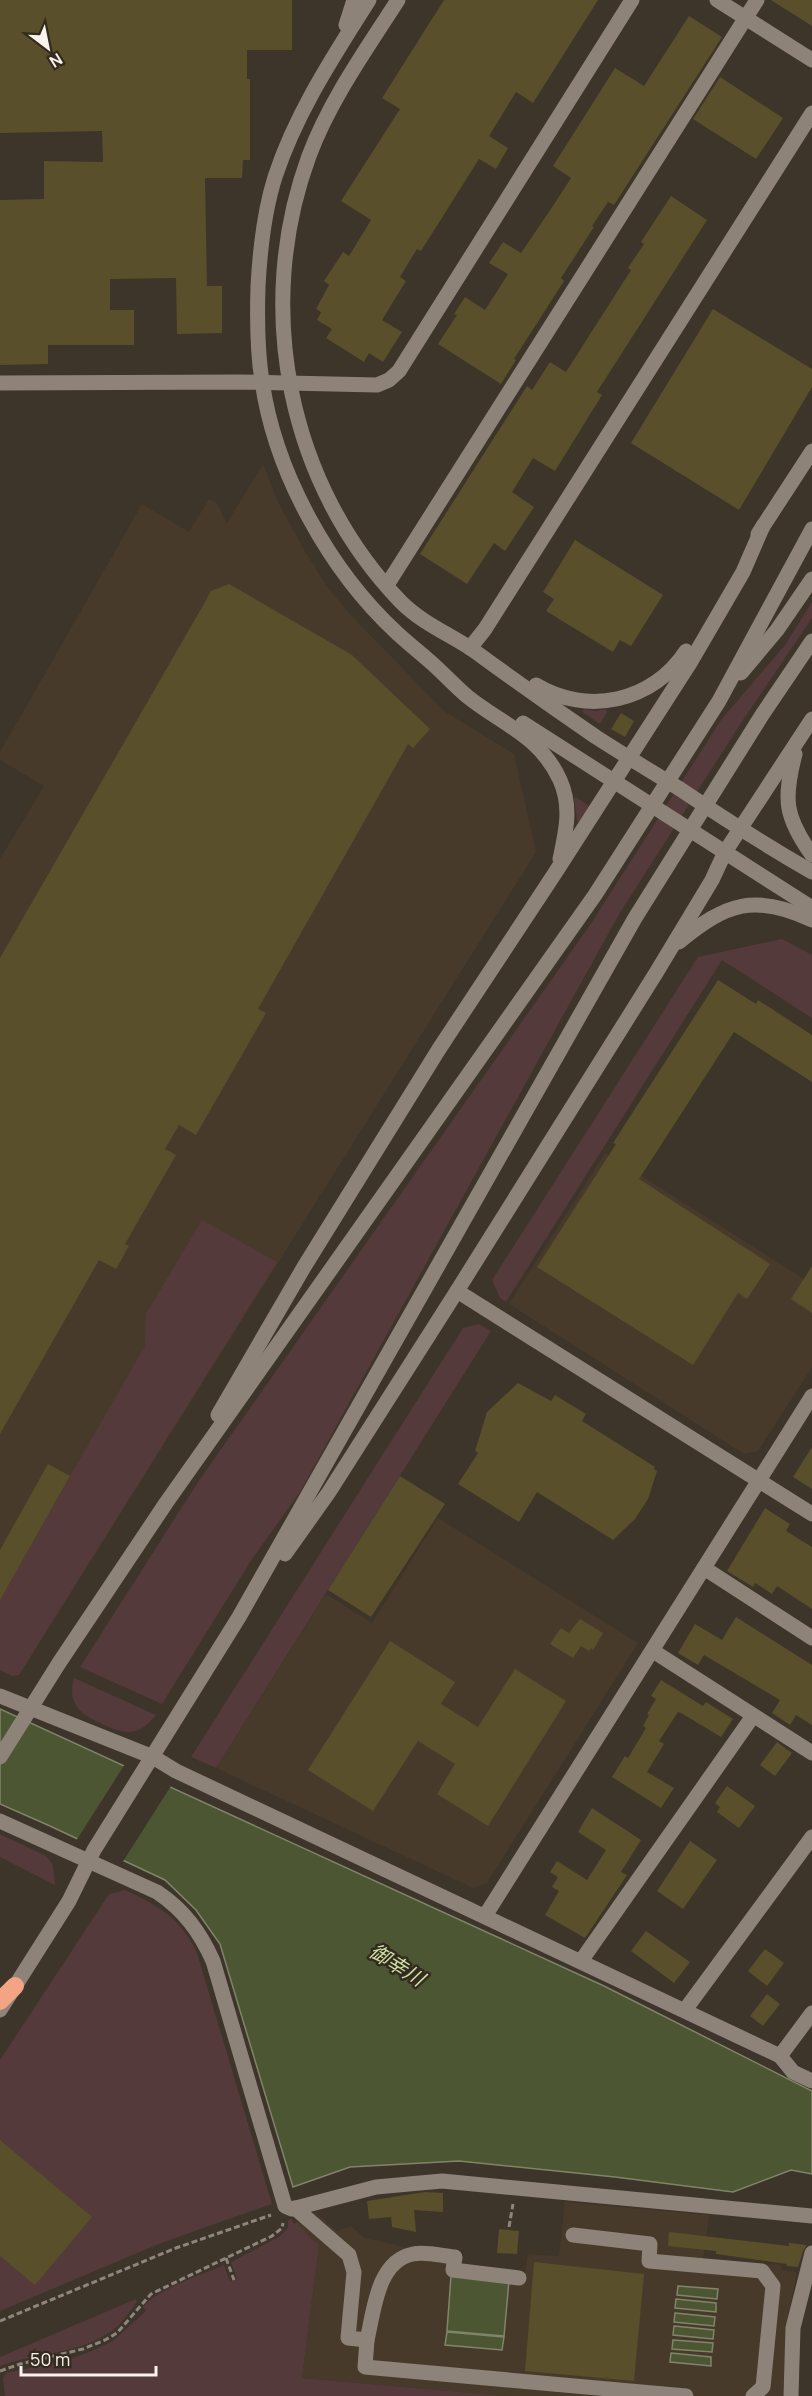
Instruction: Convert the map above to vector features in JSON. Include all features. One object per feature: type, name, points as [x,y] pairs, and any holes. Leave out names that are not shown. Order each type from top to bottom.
[{"type":"highway","points":[[0,2001],[15,1986]]},
{"type":"street","points":[[336,51],[354,0]]},
{"type":"street","points":[[369,0],[336,51],[295,127],[268,203],[260,251],[258,286],[262,383],[287,470],[330,554],[378,615],[469,698],[529,737],[556,772],[564,791],[568,816],[557,870]]},
{"type":"street","points":[[398,0],[324,122],[300,186],[290,223],[283,278],[284,334],[289,384],[308,456],[322,487],[352,539],[387,585],[402,603],[424,621],[470,648],[629,758],[740,830],[812,872]]},
{"type":"street","points":[[0,383],[377,385],[389,380],[399,371],[632,0]]},
{"type":"street","points":[[717,0],[812,60]]},
{"type":"street","points":[[387,585],[757,0]]},
{"type":"street","points":[[470,648],[485,629],[812,113]]},
{"type":"street","points":[[506,675],[522,676],[549,693],[579,702],[597,702],[625,697],[653,685],[684,655],[812,451]]},
{"type":"street","points":[[166,1503],[322,1237],[439,1049],[690,663],[743,572],[763,526]]},
{"type":"street","points":[[0,1757],[166,1503],[595,895],[719,701],[812,529]]},
{"type":"street","points":[[719,701],[777,630],[812,579]]},
{"type":"street","points":[[0,2010],[69,1901],[93,1855],[239,1617],[635,918],[762,715],[812,641]]},
{"type":"street","points":[[440,670],[812,908]]},
{"type":"street","points":[[239,1617],[329,1492],[656,973],[712,880],[725,852],[812,719]]},
{"type":"street","points":[[800,740],[791,770],[787,798],[789,816],[812,855]]},
{"type":"street","points":[[656,973],[678,943],[700,924],[735,907],[746,904],[771,906],[812,920]]},
{"type":"street","points":[[457,1291],[812,1514]]},
{"type":"street","points":[[484,1916],[812,1396]]},
{"type":"street","points":[[704,1568],[812,1638]]},
{"type":"street","points":[[653,1651],[812,1753]]},
{"type":"street","points":[[0,1696],[27,1714],[153,1757],[176,1771],[780,2056],[793,2072],[812,2081]]},
{"type":"street","points":[[581,1962],[753,1716]]},
{"type":"street","points":[[0,1821],[93,1855],[166,1898],[183,1912],[204,1940],[213,1961],[290,2207],[349,2255],[354,2272],[348,2338],[368,2340]]},
{"type":"street","points":[[685,2010],[812,1837]]},
{"type":"street","points":[[780,2056],[812,2013]]},
{"type":"street","points":[[290,2207],[376,2187],[442,2181],[812,2216]]},
{"type":"street","points":[[573,2235],[650,2244],[649,2261],[762,2271],[773,2286],[763,2387],[753,2396]]},
{"type":"street","points":[[791,2396],[793,2328],[812,2253]]},
{"type":"street","points":[[519,2278],[453,2270],[455,2257],[414,2254],[404,2258],[387,2272],[378,2293],[365,2367],[686,2396]]},
{"type":"street","points":[[768,2336],[792,2338]]},
{"type":"path","points":[[0,2371],[20,2364],[53,2358],[99,2343],[117,2333],[151,2295],[278,2232],[290,2207]]},
{"type":"path","points":[[0,2321],[176,2248],[290,2207]]},
{"type":"path","points":[[509,2227],[512,2208]]},
{"type":"path","points":[[226,2258],[234,2280]]},
{"type":"shaded area","points":[[263,464],[278,502],[304,550],[328,588],[350,614],[444,711],[514,754],[536,852],[19,1675],[12,1676],[0,1670],[0,859],[44,786],[0,760],[0,752],[142,504],[189,532],[209,499],[217,503],[227,523]]},
{"type":"shaded area","points":[[812,602],[812,618],[741,723],[618,916],[300,1492],[252,1559],[162,1704],[80,1667],[198,1482],[590,925],[721,720],[785,645]]},
{"type":"shaded area","points":[[584,709],[596,711],[606,709],[607,712],[600,724],[582,712]]},
{"type":"shaded area","points":[[576,797],[589,806],[579,822],[574,798]]},
{"type":"shaded area","points":[[782,939],[812,955],[812,1018],[722,960],[506,1302],[500,1298],[492,1280],[698,957]]},
{"type":"shaded area","points":[[605,1153],[812,1284],[812,1367],[758,1451],[744,1454],[509,1304]]},
{"type":"shaded area","points":[[202,1220],[277,1262],[19,1675],[12,1676],[0,1670],[0,1592],[5,1590],[145,1346],[146,1314]]},
{"type":"shaded area","points":[[479,1324],[491,1331],[216,1768],[191,1757],[463,1328]]},
{"type":"shaded area","points":[[438,1518],[638,1643],[487,1883],[473,1888],[216,1768],[326,1594],[372,1623]]},
{"type":"shaded area","points":[[74,1678],[156,1715],[144,1727],[131,1732],[102,1724],[87,1716],[77,1707],[72,1695]]},
{"type":"shaded area","points":[[0,1834],[46,1856],[53,1865],[55,1885],[0,1857]]},
{"type":"shaded area","points":[[125,1890],[168,1914],[184,1931],[197,1953],[272,2204],[161,2243],[0,2311],[0,2060],[109,1894]]},
{"type":"shaded area","points":[[565,2202],[709,2215],[703,2259],[781,2265],[781,2270],[797,2272],[787,2322],[783,2396],[505,2396],[302,2378],[319,2244],[310,2239],[297,2223],[315,2212],[337,2231],[351,2226],[363,2237],[411,2249],[462,2254],[461,2267],[525,2273],[528,2254],[559,2256]]},
{"type":"shaded area","points":[[292,2219],[294,2224],[297,2222],[319,2244],[302,2378],[505,2396],[5,2396],[3,2378],[6,2373],[70,2359],[114,2340],[146,2311],[143,2307],[150,2300],[170,2288],[224,2265],[230,2281],[237,2279],[231,2262],[279,2237],[288,2228],[288,2220]]},
{"type":"shaded area","points":[[136,2299],[137,2301],[120,2324],[93,2342],[0,2366],[0,2357]]},
{"type":"water","name":"御幸川","points":[[0,1709],[604,1986],[812,2091],[812,2174],[791,2170],[733,2192],[459,2161],[350,2167],[293,2187],[220,1944],[196,1910],[165,1880],[0,1804]]},
{"type":"water","points":[[451,2276],[509,2281],[504,2336],[447,2331]]},
{"type":"water","points":[[678,2286],[718,2289],[717,2299],[677,2295]]},
{"type":"water","points":[[676,2299],[716,2303],[716,2312],[675,2308]]},
{"type":"water","points":[[675,2313],[715,2317],[714,2326],[674,2322]]},
{"type":"water","points":[[674,2326],[714,2330],[713,2339],[673,2335]]},
{"type":"water","points":[[447,2332],[504,2337],[502,2350],[445,2345]]},
{"type":"water","points":[[673,2340],[713,2343],[712,2352],[672,2349]]},
{"type":"water","points":[[671,2353],[711,2357],[711,2366],[670,2362]]},
{"type":"pier","points":[[125,1764],[171,1786],[122,1863],[76,1841]]},
{"type":"building","points":[[0,0],[292,0],[292,50],[247,50],[247,79],[250,79],[250,160],[243,160],[242,178],[205,178],[207,286],[222,286],[222,333],[177,334],[176,278],[110,279],[110,310],[134,310],[134,345],[48,345],[48,364],[0,365],[0,200],[44,199],[44,161],[103,162],[102,131],[0,133]]},
{"type":"building","points":[[444,0],[598,0],[533,103],[516,92],[489,136],[508,148],[496,169],[479,159],[421,251],[417,249],[400,277],[406,281],[382,320],[402,332],[383,362],[369,353],[364,362],[326,338],[332,329],[317,320],[321,312],[316,309],[329,285],[324,281],[343,252],[349,256],[371,220],[341,201],[400,109],[382,98]]},
{"type":"building","points":[[771,0],[812,0],[812,26]]},
{"type":"building","points":[[689,16],[722,37],[614,205],[608,202],[592,226],[594,227],[561,278],[564,281],[514,359],[516,360],[501,384],[438,344],[457,315],[454,314],[465,297],[485,310],[508,274],[489,263],[503,242],[521,253],[555,203],[571,178],[553,166],[615,68],[644,86]]},
{"type":"building","points":[[720,77],[783,118],[756,159],[693,119]]},
{"type":"building","points":[[671,196],[707,220],[597,392],[602,395],[555,471],[533,458],[512,492],[534,507],[505,551],[494,543],[467,584],[420,554],[527,386],[532,390],[550,362],[566,372],[631,270],[628,268],[644,244],[641,242]]},
{"type":"building","points":[[713,309],[812,369],[812,387],[739,510],[631,443]]},
{"type":"building","points":[[575,540],[663,595],[631,646],[620,640],[613,652],[546,611],[554,599],[543,592]]},
{"type":"building","points":[[229,584],[352,655],[430,729],[413,748],[408,744],[258,1009],[266,1013],[196,1135],[179,1125],[165,1149],[176,1155],[125,1244],[129,1246],[116,1269],[99,1260],[0,1434],[0,958],[211,591]]},
{"type":"building","points":[[621,713],[634,721],[625,737],[611,729]]},
{"type":"building","points":[[718,980],[756,1004],[758,1000],[812,1035],[812,1082],[734,1032],[639,1179],[770,1264],[747,1299],[738,1293],[693,1365],[537,1267],[616,1144],[613,1143]]},
{"type":"building","points":[[812,1266],[812,1313],[791,1299]]},
{"type":"building","points":[[518,1383],[551,1401],[555,1395],[586,1414],[582,1421],[655,1467],[657,1471],[648,1499],[635,1519],[613,1540],[537,1492],[519,1522],[458,1484],[478,1453],[475,1451],[487,1412]]},
{"type":"building","points":[[812,1447],[812,1489],[793,1477]]},
{"type":"building","points":[[48,1464],[70,1476],[0,1600],[0,1550]]},
{"type":"building","points":[[400,1476],[445,1504],[371,1617],[328,1590]]},
{"type":"building","points":[[765,1508],[790,1524],[786,1531],[812,1547],[812,1609],[777,1586],[772,1594],[755,1583],[753,1587],[727,1571]]},
{"type":"building","points":[[736,1617],[812,1665],[812,1725],[796,1715],[790,1725],[772,1713],[780,1700],[704,1655],[698,1665],[678,1653],[695,1624],[722,1640]]},
{"type":"building","points":[[580,1619],[603,1633],[593,1650],[591,1648],[589,1651],[581,1646],[573,1658],[550,1644],[561,1628],[569,1633]]},
{"type":"building","points":[[390,1641],[455,1682],[441,1704],[478,1727],[515,1669],[566,1701],[488,1826],[437,1794],[455,1764],[418,1741],[373,1811],[308,1770]]},
{"type":"building","points":[[661,1680],[703,1706],[706,1702],[733,1719],[721,1737],[678,1712],[659,1741],[664,1744],[647,1772],[674,1788],[661,1808],[612,1777],[625,1756],[628,1758],[646,1728],[643,1726],[649,1715],[647,1714],[656,1699],[651,1696]]},
{"type":"building","points":[[777,1742],[792,1753],[775,1776],[760,1765]]},
{"type":"building","points":[[727,1786],[755,1806],[739,1828],[717,1812],[720,1807],[715,1803]]},
{"type":"building","points":[[592,1808],[641,1840],[621,1872],[627,1875],[585,1938],[545,1915],[559,1891],[552,1887],[558,1877],[550,1872],[557,1861],[587,1880],[606,1850],[578,1832]]},
{"type":"building","points":[[690,1841],[717,1860],[683,1909],[657,1891]]},
{"type":"building","points":[[646,1931],[690,1962],[674,1983],[631,1951]]},
{"type":"building","points":[[765,1949],[784,1963],[767,1986],[748,1971]]},
{"type":"building","points":[[767,1994],[780,2004],[763,2026],[750,2016]]},
{"type":"building","points":[[0,2140],[92,2217],[35,2285],[0,2256]]},
{"type":"building","points":[[425,2192],[443,2193],[443,2212],[414,2210],[416,2232],[392,2227],[391,2217],[369,2219],[367,2201]]},
{"type":"building","points":[[499,2229],[519,2231],[517,2254],[497,2253]]},
{"type":"building","points":[[669,2232],[789,2246],[789,2243],[807,2245],[798,2267],[786,2266],[787,2264],[716,2254],[716,2251],[668,2246]]},
{"type":"building","points":[[534,2262],[644,2274],[634,2381],[525,2371]]}]
